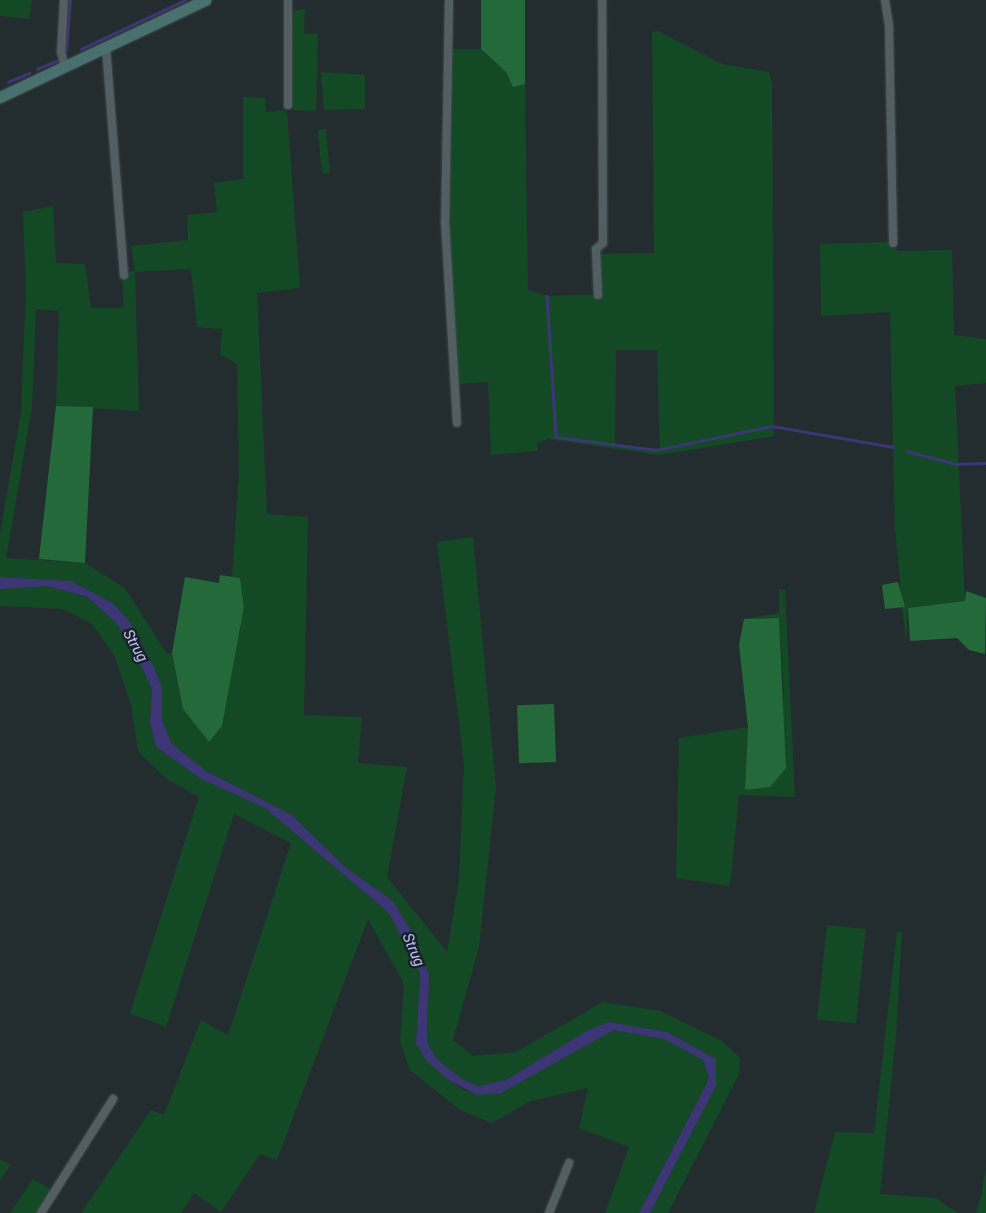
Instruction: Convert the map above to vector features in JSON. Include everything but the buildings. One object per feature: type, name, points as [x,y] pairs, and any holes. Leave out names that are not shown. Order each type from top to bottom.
[{"type":"street","points":[[64,0],[61,52],[65,67]]},
{"type":"street","points":[[0,97],[204,0]]},
{"type":"street","points":[[288,0],[288,105]]},
{"type":"street","points":[[449,0],[445,221],[457,423]]},
{"type":"street","points":[[598,295],[596,249],[603,243],[602,0]]},
{"type":"street","points":[[885,0],[890,26],[893,243]]},
{"type":"street","points":[[106,47],[124,275]]},
{"type":"street","points":[[41,1213],[112,1100]]},
{"type":"street","points":[[549,1213],[569,1163]]},
{"type":"green space","points":[[0,0],[32,0],[29,19],[0,16]]},
{"type":"green space","points":[[481,0],[525,0],[525,84],[513,87],[506,72],[481,49]]},
{"type":"green space","points":[[305,9],[304,34],[318,34],[316,111],[292,110],[293,11]]},
{"type":"green space","points":[[658,31],[722,64],[769,72],[772,84],[774,436],[659,455],[548,439],[537,443],[538,451],[491,455],[488,382],[458,384],[447,177],[450,49],[481,49],[506,72],[513,86],[525,84],[528,290],[547,296],[599,294],[599,254],[654,253],[652,32]],"holes":[[[616,350],[657,350],[660,449],[615,444]]]},
{"type":"green space","points":[[321,72],[365,75],[365,109],[324,110]]},
{"type":"green space","points":[[243,97],[265,98],[266,112],[287,110],[300,288],[257,293],[267,514],[308,517],[304,715],[362,717],[358,763],[407,767],[387,877],[447,952],[459,879],[464,765],[437,542],[473,537],[496,787],[479,947],[453,1040],[473,1056],[516,1052],[603,1002],[660,1011],[722,1041],[740,1058],[739,1074],[668,1213],[650,1213],[716,1086],[716,1059],[667,1032],[609,1022],[588,1030],[506,1080],[478,1086],[462,1079],[438,1060],[427,1043],[429,975],[412,932],[393,901],[345,867],[292,815],[206,771],[172,744],[162,720],[162,687],[154,667],[129,621],[114,604],[71,581],[0,577],[0,534],[21,412],[26,289],[23,212],[53,206],[56,263],[85,264],[91,308],[124,308],[122,273],[135,271],[131,246],[188,240],[187,215],[217,212],[214,183],[243,179]],"holes":[[[191,269],[197,327],[222,329],[220,354],[237,364],[239,473],[232,577],[240,578],[244,607],[222,726],[209,742],[183,709],[172,653],[167,654],[125,588],[85,563],[6,558],[32,408],[36,309],[59,311],[56,406],[139,411],[135,272]]]},
{"type":"green space","points":[[326,129],[330,173],[322,174],[318,130]]},
{"type":"green space","points":[[887,242],[898,251],[952,250],[954,335],[986,339],[986,383],[955,386],[965,601],[908,608],[906,644],[895,529],[890,312],[821,316],[820,244]]},
{"type":"green space","points":[[56,406],[93,407],[85,563],[39,559]]},
{"type":"green space","points":[[220,575],[240,578],[244,607],[222,726],[209,742],[183,709],[172,653],[185,577],[219,583]]},
{"type":"green space","points":[[898,582],[905,607],[885,609],[882,585]]},
{"type":"green space","points":[[6,585],[46,586],[88,597],[118,625],[152,689],[150,723],[156,747],[201,779],[265,808],[389,913],[420,974],[416,1043],[447,1079],[466,1091],[500,1093],[614,1030],[665,1039],[703,1060],[709,1077],[705,1087],[639,1213],[605,1213],[629,1147],[579,1128],[588,1088],[531,1101],[492,1123],[460,1110],[410,1070],[400,1042],[404,984],[368,919],[277,1160],[260,1154],[221,1212],[194,1193],[181,1213],[81,1213],[151,1110],[164,1115],[201,1020],[228,1035],[291,843],[234,814],[166,1027],[130,1013],[199,797],[168,780],[138,751],[131,705],[115,657],[92,624],[63,609],[0,606],[0,589]]},
{"type":"green space","points":[[779,589],[785,590],[795,797],[739,795],[730,886],[676,878],[679,738],[748,727],[745,790],[770,787],[784,696],[779,618],[744,619],[779,613]]},
{"type":"green space","points":[[966,591],[986,598],[985,654],[969,650],[957,638],[910,641],[908,608],[965,601]]},
{"type":"green space","points":[[779,618],[786,768],[770,787],[745,790],[748,727],[739,645],[744,619]]},
{"type":"green space","points":[[554,704],[556,762],[519,763],[517,705]]},
{"type":"green space","points":[[827,925],[866,929],[856,1024],[817,1019]]},
{"type":"green space","points":[[897,932],[902,932],[896,1036],[880,1194],[935,1198],[958,1213],[814,1213],[835,1132],[874,1133]]},
{"type":"green space","points":[[0,1159],[10,1165],[0,1181]]},
{"type":"green space","points":[[986,1165],[986,1213],[976,1213],[981,1196]]},
{"type":"green space","points":[[33,1179],[53,1191],[39,1213],[10,1213]]},
{"type":"water","name":"Strug","points":[[0,577],[71,581],[114,604],[129,621],[154,667],[162,687],[162,720],[172,744],[206,771],[292,815],[345,867],[393,901],[412,932],[429,975],[427,1043],[438,1060],[462,1079],[478,1086],[506,1080],[588,1030],[609,1022],[667,1032],[716,1059],[716,1086],[650,1213],[639,1213],[709,1077],[703,1060],[664,1039],[614,1030],[501,1093],[477,1095],[447,1079],[426,1060],[416,1043],[420,974],[389,913],[265,808],[201,779],[156,747],[150,723],[152,689],[118,625],[88,597],[46,586],[0,589]]},
{"type":"waterway","points":[[66,51],[70,0]]},
{"type":"waterway","points":[[81,49],[185,0]]},
{"type":"waterway","points":[[37,69],[56,61]]},
{"type":"waterway","points":[[8,82],[29,73]]},
{"type":"waterway","points":[[547,296],[556,437],[656,450],[772,426],[893,447]]},
{"type":"waterway","points":[[907,451],[956,464],[986,463]]}]
